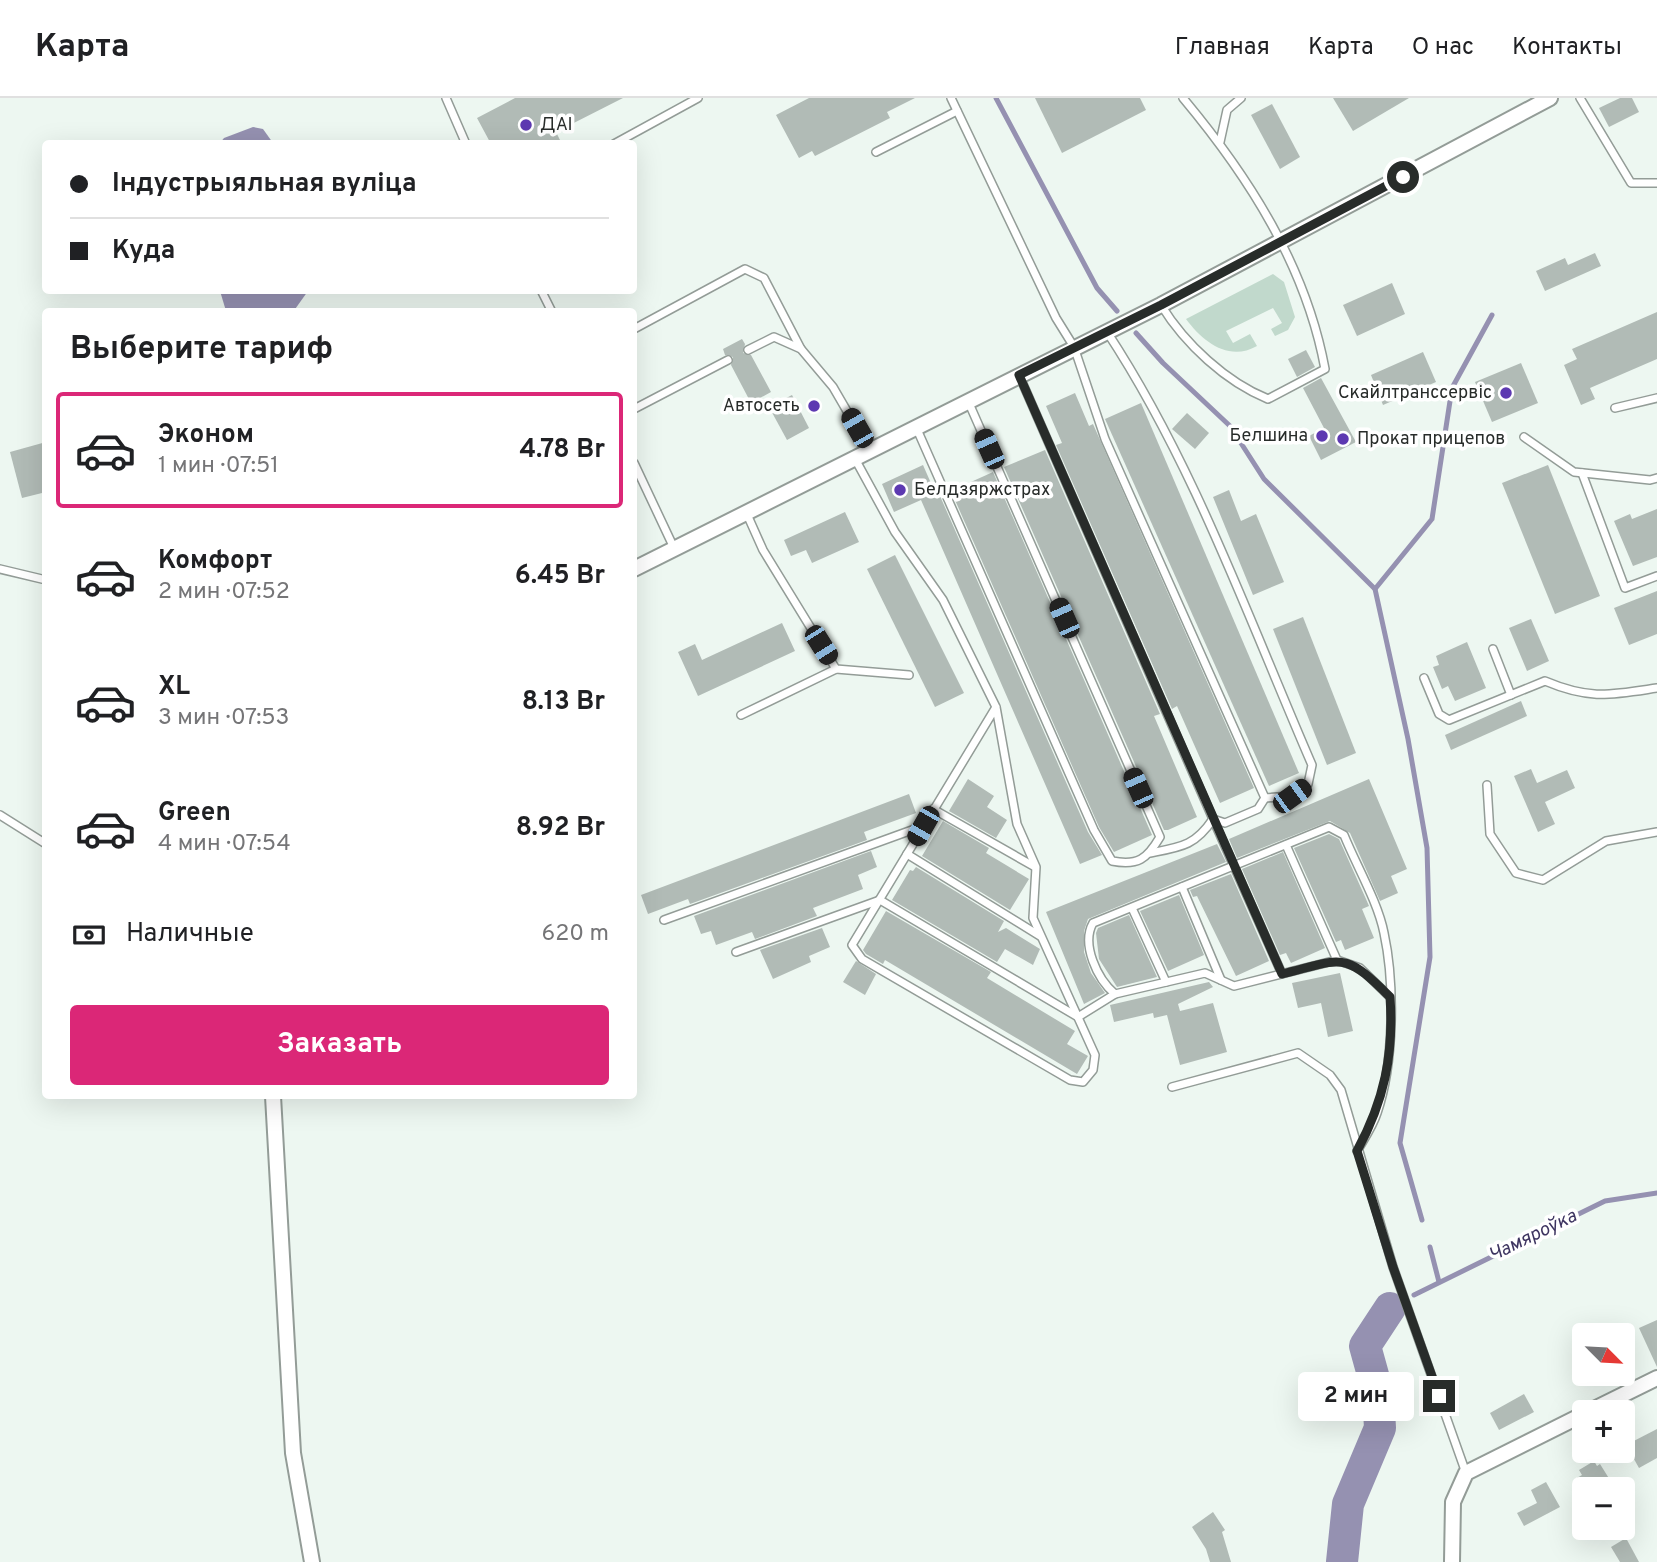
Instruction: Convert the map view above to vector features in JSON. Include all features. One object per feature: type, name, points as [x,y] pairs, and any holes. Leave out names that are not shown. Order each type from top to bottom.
[{"type":"street","points":[[637,567],[1161,305],[1550,98]]},
{"type":"street","points":[[273,1099],[293,1453],[312,1562]]},
{"type":"street","points":[[1612,1400],[1657,1378]]},
{"type":"street","points":[[1452,1562],[1453,1502],[1466,1474],[1572,1420]]},
{"type":"lane","points":[[446,98],[464,140]]},
{"type":"lane","points":[[621,140],[698,98]]},
{"type":"lane","points":[[951,98],[1056,318],[1074,347],[1105,439],[1265,798]]},
{"type":"lane","points":[[1161,305],[1176,328],[1243,389],[1268,399],[1325,369],[1317,328],[1294,268],[1265,210],[1220,142],[1183,98]]},
{"type":"lane","points":[[1220,142],[1227,110],[1241,98]]},
{"type":"lane","points":[[1580,98],[1631,183],[1657,183]]},
{"type":"lane","points":[[876,152],[957,111]]},
{"type":"lane","points":[[637,327],[745,269],[764,278],[801,349],[833,387],[869,449]]},
{"type":"lane","points":[[1107,332],[1143,387],[1184,470],[1312,765],[1308,784],[1292,796],[1265,798]]},
{"type":"lane","points":[[748,350],[774,337],[801,349]]},
{"type":"lane","points":[[637,407],[728,360]]},
{"type":"lane","points":[[1019,375],[1282,974]]},
{"type":"lane","points":[[1615,408],[1657,398]]},
{"type":"lane","points":[[968,400],[1160,836],[1150,853]]},
{"type":"lane","points":[[915,426],[1094,830],[1112,861],[1130,864],[1150,853],[1184,847],[1201,837],[1213,819]]},
{"type":"lane","points":[[1524,437],[1574,472],[1650,480],[1657,478]]},
{"type":"lane","points":[[854,457],[895,532],[943,600],[996,706],[1017,824],[1036,867],[1033,918],[1095,1055],[1093,1070],[1083,1082],[1070,1080],[862,959],[852,945],[996,706]]},
{"type":"lane","points":[[637,469],[674,548]]},
{"type":"lane","points":[[1582,473],[1625,588],[1657,576]]},
{"type":"lane","points":[[746,512],[762,550],[836,669]]},
{"type":"lane","points":[[0,569],[42,579]]},
{"type":"lane","points":[[1493,649],[1511,695]]},
{"type":"lane","points":[[741,715],[836,669],[909,675]]},
{"type":"lane","points":[[1424,678],[1439,714],[1449,720],[1545,681],[1576,694],[1612,694],[1657,688]]},
{"type":"lane","points":[[1487,785],[1490,834],[1516,873],[1543,880],[1605,841],[1657,832]]},
{"type":"lane","points":[[1213,819],[1226,823],[1258,809],[1265,798]]},
{"type":"lane","points":[[933,809],[1036,867]]},
{"type":"lane","points":[[0,815],[42,841]]},
{"type":"lane","points":[[664,920],[923,826]]},
{"type":"lane","points":[[1115,994],[1106,986],[1089,947],[1087,934],[1094,923],[1329,827],[1343,835],[1384,933],[1390,997],[1390,1056],[1377,1115],[1357,1151]]},
{"type":"lane","points":[[1286,845],[1337,960]]},
{"type":"lane","points":[[907,854],[1041,937]]},
{"type":"lane","points":[[1182,887],[1221,980]]},
{"type":"lane","points":[[736,952],[880,900]]},
{"type":"lane","points":[[880,900],[1078,1017]]},
{"type":"lane","points":[[1132,908],[1166,982]]},
{"type":"lane","points":[[1078,1017],[1115,994],[1205,973],[1234,986],[1337,960],[1360,968],[1390,997]]},
{"type":"lane","points":[[1172,1087],[1298,1053],[1330,1075],[1341,1090],[1393,1267],[1466,1474]]},
{"type":"green space","points":[[1273,274],[1284,282],[1295,317],[1288,330],[1275,336],[1271,329],[1282,323],[1273,308],[1226,331],[1233,343],[1250,334],[1257,346],[1236,352],[1227,351],[1209,342],[1186,319]]},
{"type":"shaded area","points":[[253,127],[263,129],[271,140],[222,140]]},
{"type":"shaded area","points":[[221,294],[306,294],[296,308],[225,308]]},
{"type":"building","name":"ДАІ","points":[[515,98],[623,98],[556,132],[560,140],[489,140],[477,118]]},
{"type":"building","points":[[809,98],[915,98],[887,112],[890,118],[815,156],[812,151],[799,158],[776,115]]},
{"type":"building","points":[[1035,98],[1140,98],[1146,110],[1062,153]]},
{"type":"building","points":[[1333,98],[1409,98],[1353,131]]},
{"type":"building","points":[[1620,98],[1632,98],[1639,112],[1609,127],[1599,108]]},
{"type":"building","points":[[1272,104],[1300,157],[1280,169],[1251,115]]},
{"type":"building","points":[[1595,253],[1601,266],[1545,291],[1536,271],[1565,258],[1568,265]]},
{"type":"building","points":[[1392,283],[1405,314],[1357,336],[1343,305]]},
{"type":"building","points":[[1657,312],[1657,359],[1590,388],[1595,399],[1581,405],[1564,365],[1577,359],[1572,349]]},
{"type":"building","points":[[742,339],[745,344],[743,353],[751,355],[771,392],[751,403],[731,365],[733,357],[725,355],[723,349]]},
{"type":"building","points":[[1306,350],[1315,367],[1297,377],[1288,359]]},
{"type":"building","points":[[1423,352],[1436,382],[1383,405],[1371,375]]},
{"type":"building","name":"Скайлтранссервіс","points":[[1521,363],[1538,403],[1492,422],[1475,382]]},
{"type":"building","points":[[1321,378],[1356,442],[1321,460],[1309,436],[1324,428],[1303,388]]},
{"type":"building","points":[[1075,393],[1089,426],[1093,424],[1254,788],[1220,803],[1177,706],[1172,709],[1056,445],[1062,443],[1046,406]]},
{"type":"building","points":[[792,395],[809,428],[787,440],[769,407]]},
{"type":"building","points":[[1141,403],[1299,773],[1269,786],[1105,419]]},
{"type":"building","points":[[1187,413],[1209,433],[1195,449],[1172,429]]},
{"type":"building","points":[[42,443],[42,493],[22,498],[10,452]]},
{"type":"building","points":[[1045,450],[1160,714],[1154,716],[1197,817],[1168,830],[1164,830],[1004,467]]},
{"type":"building","points":[[923,465],[937,497],[940,496],[1088,832],[1102,855],[1080,864],[921,500],[894,512],[882,484]]},
{"type":"building","points":[[1548,465],[1600,596],[1555,614],[1502,483]]},
{"type":"building","points":[[993,472],[1152,835],[1114,852],[1099,827],[951,491]]},
{"type":"building","points":[[1229,490],[1241,521],[1256,514],[1284,582],[1253,595],[1213,497]]},
{"type":"building","points":[[1657,509],[1657,557],[1633,566],[1614,521],[1630,514],[1632,519]]},
{"type":"building","points":[[845,512],[859,542],[812,563],[806,550],[791,556],[784,540]]},
{"type":"building","points":[[895,555],[964,693],[935,707],[867,569]]},
{"type":"building","points":[[1657,591],[1657,634],[1629,645],[1614,608]]},
{"type":"building","points":[[1303,617],[1356,753],[1327,765],[1273,629]]},
{"type":"building","points":[[1531,619],[1549,661],[1527,671],[1509,628]]},
{"type":"building","points":[[782,623],[795,651],[698,696],[678,652],[695,644],[702,660]]},
{"type":"building","points":[[1467,642],[1486,688],[1455,701],[1448,686],[1442,689],[1433,667],[1439,665],[1436,656]]},
{"type":"building","points":[[1521,701],[1527,716],[1451,750],[1445,735]]},
{"type":"building","points":[[1531,769],[1537,783],[1567,770],[1575,788],[1545,802],[1555,824],[1538,832],[1514,776]]},
{"type":"building","points":[[968,779],[994,796],[987,807],[1007,820],[996,838],[949,811]]},
{"type":"building","points":[[1369,779],[1407,869],[1391,876],[1398,893],[1380,901],[1350,833],[1330,821],[1237,858],[1229,839]]},
{"type":"building","points":[[909,794],[916,813],[864,832],[867,840],[690,904],[688,899],[648,914],[641,895]]},
{"type":"building","points":[[943,821],[989,848],[986,853],[1029,879],[1010,910],[922,856]]},
{"type":"building","points":[[1329,834],[1339,839],[1366,899],[1369,906],[1362,909],[1374,938],[1345,950],[1341,940],[1336,942],[1294,848]]},
{"type":"building","points":[[1217,844],[1226,862],[1088,919],[1084,931],[1084,952],[1091,973],[1105,993],[1084,1004],[1046,912]]},
{"type":"building","points":[[871,851],[877,867],[858,875],[863,889],[813,908],[817,916],[755,939],[752,932],[716,945],[711,931],[701,934],[694,916]]},
{"type":"building","points":[[1283,852],[1325,948],[1291,963],[1286,953],[1280,955],[1242,869]]},
{"type":"building","points":[[916,867],[1004,921],[998,932],[1006,928],[1040,949],[1033,965],[1005,949],[997,962],[892,900],[910,870],[913,871]]},
{"type":"building","points":[[1231,874],[1269,961],[1236,976],[1197,896],[1193,897],[1190,890]]},
{"type":"building","points":[[1179,895],[1204,955],[1168,971],[1140,911]]},
{"type":"building","points":[[886,911],[991,972],[987,978],[1075,1031],[1067,1044],[1088,1056],[1077,1074],[885,960],[883,964],[866,954],[863,950]]},
{"type":"building","points":[[1129,915],[1157,977],[1117,987],[1099,959],[1096,933],[1098,928]]},
{"type":"building","points":[[822,928],[830,947],[809,956],[811,962],[773,979],[760,950]]},
{"type":"building","points":[[856,961],[876,974],[865,995],[843,982]]},
{"type":"building","points":[[1340,973],[1353,1031],[1328,1037],[1321,1003],[1298,1008],[1292,983]]},
{"type":"building","points":[[1209,982],[1213,987],[1178,1004],[1180,1011],[1213,1003],[1227,1052],[1180,1065],[1167,1015],[1154,1018],[1153,1013],[1114,1022],[1110,1005]]},
{"type":"building","points":[[1657,1320],[1657,1367],[1639,1328]]},
{"type":"building","points":[[1524,1394],[1534,1412],[1499,1430],[1490,1413]]},
{"type":"building","points":[[1657,1429],[1657,1458],[1639,1468],[1635,1461],[1635,1440]]},
{"type":"building","points":[[1591,1463],[1597,1466],[1600,1464],[1608,1477],[1578,1477],[1582,1475],[1579,1470]]},
{"type":"building","points":[[1546,1482],[1560,1507],[1524,1526],[1517,1513],[1537,1503],[1531,1490]]},
{"type":"building","points":[[1213,1512],[1225,1530],[1222,1532],[1231,1562],[1210,1562],[1206,1549],[1192,1527]]},
{"type":"building","points":[[1627,1540],[1639,1562],[1620,1562],[1611,1547]]},
{"type":"waterway","points":[[996,98],[1097,288],[1117,311]]},
{"type":"waterway","points":[[1375,589],[1432,519],[1452,388],[1492,315]]},
{"type":"waterway","points":[[1136,333],[1163,363],[1230,426],[1264,479],[1375,589],[1408,739],[1427,848],[1430,957],[1400,1143],[1422,1220]]},
{"type":"waterway","name":"Чамяроўка","points":[[1414,1295],[1605,1201],[1657,1193]]},
{"type":"waterway","points":[[1430,1247],[1439,1282]]},
{"type":"waterway","name":"Чамяроўка","points":[[1342,1562],[1348,1504],[1380,1428],[1378,1393],[1365,1346],[1390,1308]]},
{"type":"place","name":"ДАІ","points":[[526,125]]},
{"type":"place","name":"Скайлтранссервіс","points":[[1506,393]]},
{"type":"place","name":"Автосеть","points":[[814,406]]},
{"type":"place","name":"Белшина","points":[[1322,436]]},
{"type":"place","name":"Прокат прицепов","points":[[1343,439]]},
{"type":"place","name":"Белдзяржстрах","points":[[900,490]]},
{"type":"route","points":[[1403,177],[1161,305],[1019,375],[1282,974],[1337,960],[1360,968],[1390,997],[1390,1056],[1377,1115],[1357,1151],[1393,1267],[1439,1396]]}]
